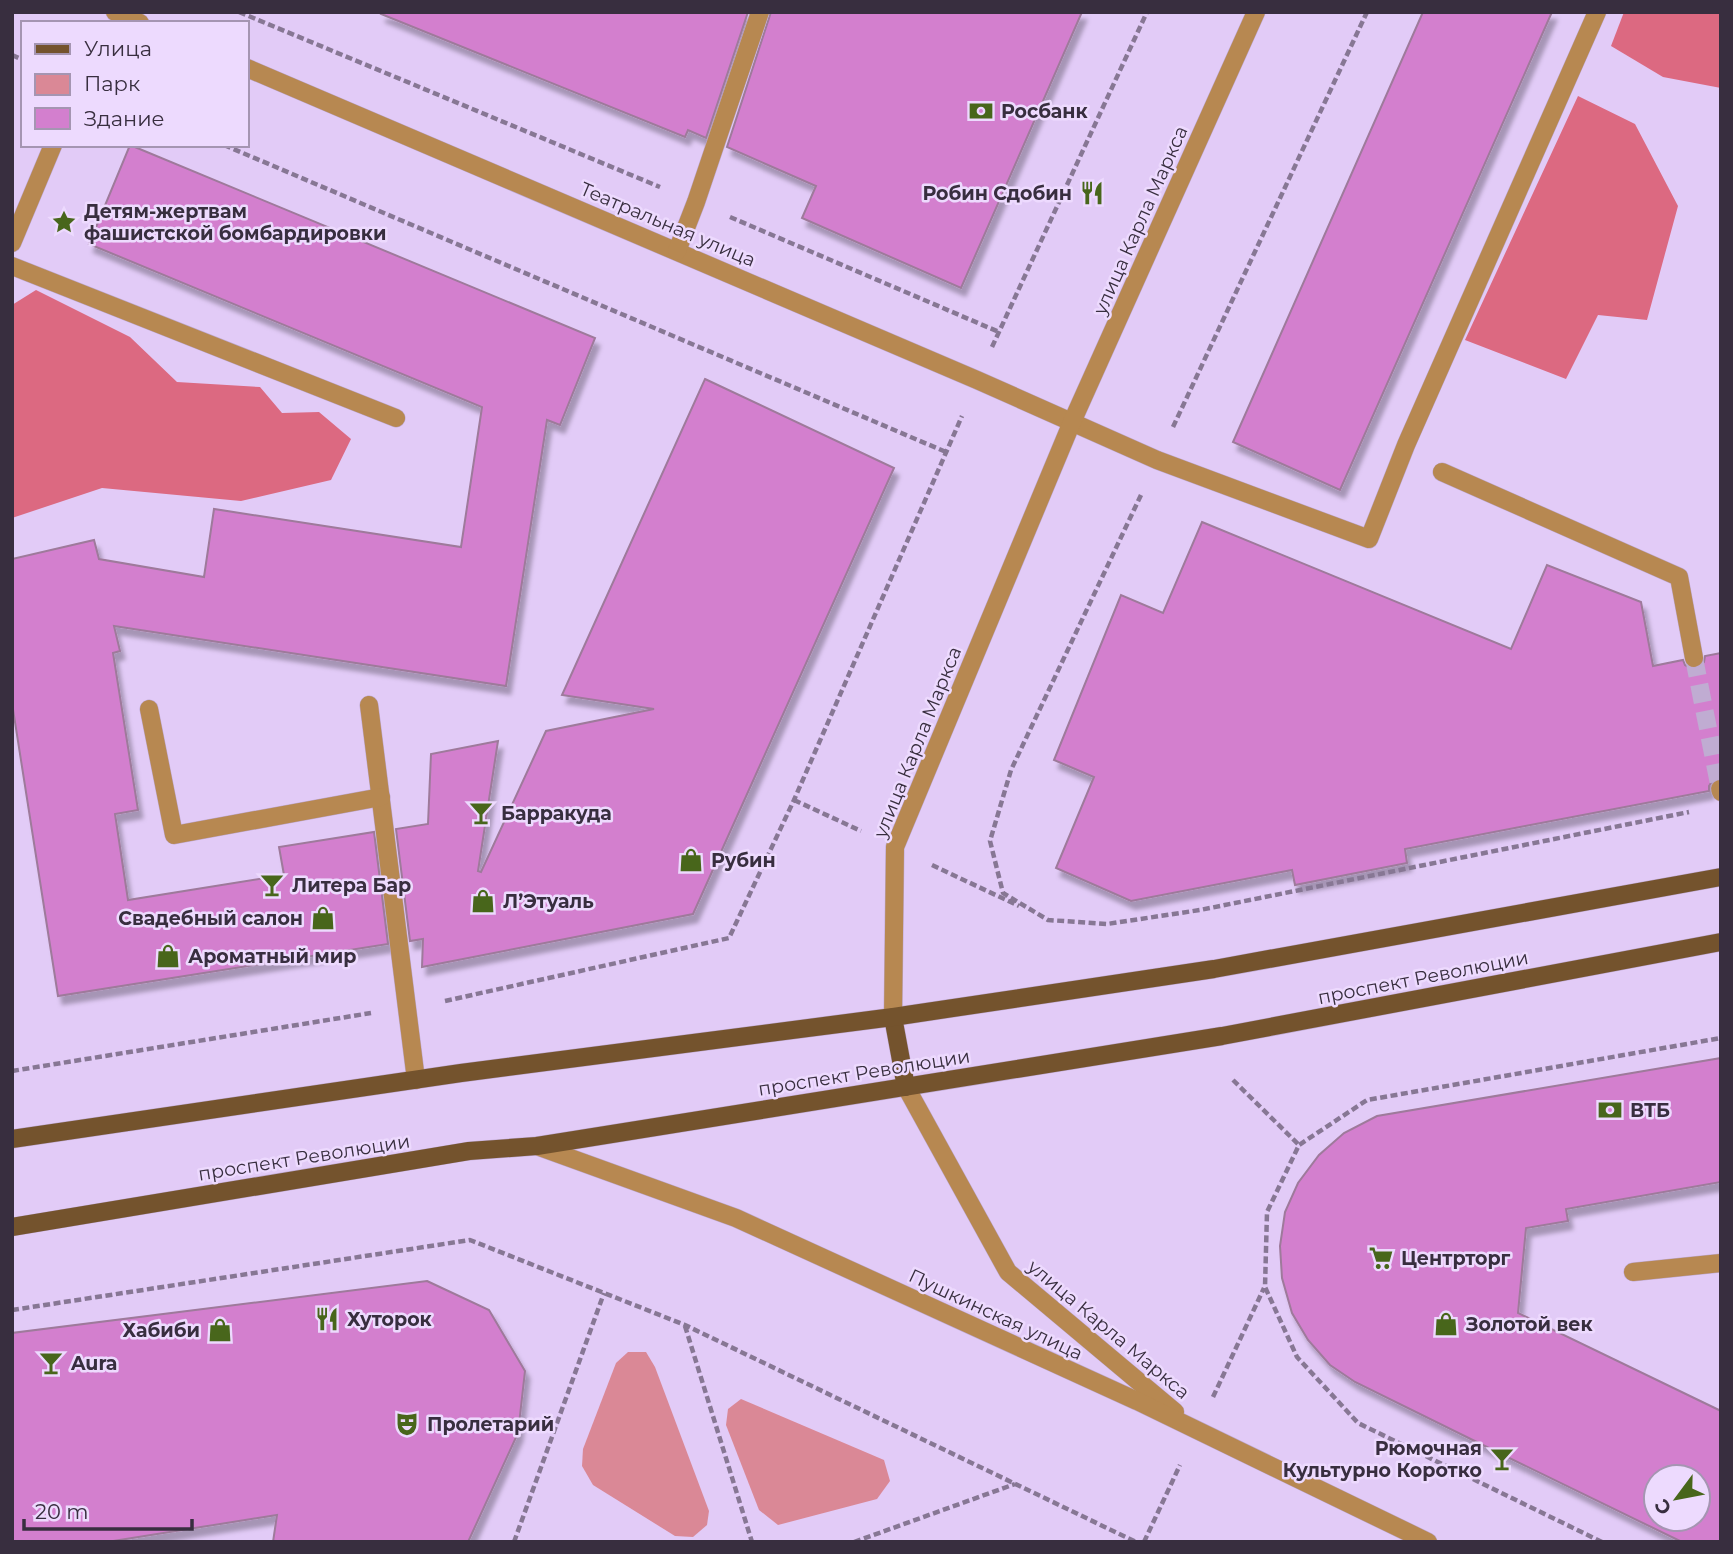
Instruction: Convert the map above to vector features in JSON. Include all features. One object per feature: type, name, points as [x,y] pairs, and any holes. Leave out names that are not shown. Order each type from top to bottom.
[{"type":"main road","points":[[12,1139],[416,1080],[893,1017],[1214,969],[1721,877]]},
{"type":"main road","name":"проспект Революции","points":[[12,1227],[469,1152],[537,1146],[1222,1036],[1721,942]]},
{"type":"main road","name":"улица Карла Маркса","points":[[893,1017],[906,1087]]},
{"type":"street","points":[[116,12],[136,21]]},
{"type":"street","points":[[677,250],[696,202],[760,12]]},
{"type":"street","name":"улица Карла Маркса","points":[[893,1017],[895,847],[1072,422],[1256,12]]},
{"type":"street","name":"Театральная улица","points":[[248,68],[677,250],[1157,460],[1369,539],[1406,444],[1597,12]]},
{"type":"street","points":[[12,243],[52,147]]},
{"type":"street","points":[[12,266],[396,418]]},
{"type":"street","points":[[1442,472],[1679,577],[1694,658]]},
{"type":"street","points":[[369,705],[416,1080]]},
{"type":"street","points":[[149,709],[174,835],[380,797]]},
{"type":"street","name":"улица Карла Маркса","points":[[906,1087],[1008,1272],[1197,1430]]},
{"type":"street","name":"Пушкинская улица","points":[[537,1146],[736,1218],[1197,1430],[1428,1542]]},
{"type":"street","points":[[1633,1272],[1721,1263]]},
{"type":"path","points":[[239,12],[696,202],[999,332],[1147,12]]},
{"type":"path","points":[[1367,12],[1011,770],[990,841],[1003,894],[1048,920],[1107,924],[1200,910],[1693,811]]},
{"type":"path","points":[[12,1071],[453,999],[729,938],[794,800],[946,452],[229,147]]},
{"type":"path","points":[[1602,1542],[1357,1423],[1297,1357],[1265,1287],[1267,1212],[1298,1145],[1367,1100],[1721,1038]]},
{"type":"path","points":[[1233,1080],[1298,1145]]},
{"type":"path","points":[[12,1310],[470,1240],[685,1325],[1136,1542]]},
{"type":"path","points":[[513,1542],[604,1293]]},
{"type":"path","points":[[685,1325],[752,1542]]},
{"type":"path","points":[[854,1542],[1016,1484]]},
{"type":"green space","points":[[628,1352],[646,1352],[655,1367],[709,1511],[707,1525],[693,1537],[675,1536],[593,1485],[582,1466],[583,1449],[616,1363]]},
{"type":"green space","points":[[741,1399],[884,1460],[890,1481],[877,1499],[778,1525],[759,1510],[726,1425],[728,1409]]},
{"type":"shaded area","points":[[1624,12],[1721,12],[1721,88],[1663,77],[1611,46]]},
{"type":"shaded area","points":[[1578,96],[1635,124],[1678,206],[1647,320],[1598,315],[1566,379],[1465,340]]},
{"type":"shaded area","points":[[36,290],[130,337],[177,382],[260,387],[282,413],[319,412],[351,439],[331,480],[241,501],[102,488],[12,518],[12,305]]},
{"type":"building","points":[[748,12],[706,138],[688,130],[685,137],[381,14]]},
{"type":"building","points":[[771,12],[1082,12],[961,288],[802,218],[816,186],[727,147]]},
{"type":"building","points":[[1423,12],[1552,12],[1340,490],[1233,442]]},
{"type":"building","points":[[129,147],[135,147],[595,338],[560,425],[547,420],[506,686],[114,626],[120,651],[113,653],[138,810],[115,814],[128,900],[284,875],[279,847],[374,832],[388,944],[58,996],[12,703],[12,559],[94,540],[99,559],[204,577],[214,509],[461,547],[482,407],[89,244]]},
{"type":"building","points":[[705,379],[894,468],[693,914],[422,967],[423,939],[410,941],[396,829],[428,824],[431,754],[498,741],[478,871],[481,872],[546,731],[654,709],[562,695]]},
{"type":"building","points":[[1202,522],[1511,649],[1547,565],[1641,602],[1653,666],[1683,660],[1685,665],[1697,669],[1704,662],[1705,656],[1721,653],[1721,778],[1712,781],[1709,791],[1405,849],[1407,863],[1295,885],[1292,870],[1131,901],[1056,868],[1094,777],[1054,760],[1121,595],[1163,613]]},
{"type":"building","points":[[1721,1058],[1721,1182],[1566,1209],[1568,1221],[1526,1228],[1518,1313],[1721,1411],[1721,1542],[1682,1542],[1664,1533],[1712,1533],[1712,1463],[1642,1463],[1642,1523],[1355,1382],[1330,1365],[1308,1340],[1292,1313],[1282,1278],[1280,1246],[1285,1212],[1298,1183],[1319,1155],[1344,1133],[1377,1116]]},
{"type":"building","points":[[427,1281],[489,1310],[525,1371],[518,1433],[468,1542],[273,1542],[277,1515],[107,1542],[12,1542],[12,1333]]},
{"type":"tunnel","points":[[1694,658],[1720,789]]},
{"type":"place","name":"Росбанк","points":[[981,111]]},
{"type":"place","name":"Робин Сдобин","points":[[1092,193]]},
{"type":"place","name":"Детям-жертвам фашистской бомбардировки","points":[[64,222]]},
{"type":"place","name":"Барракуда","points":[[481,813]]},
{"type":"place","name":"Рубин","points":[[691,860]]},
{"type":"place","name":"Литера Бар","points":[[272,885]]},
{"type":"place","name":"Л’Этуаль","points":[[483,901]]},
{"type":"place","name":"Свадебный салон","points":[[323,918]]},
{"type":"place","name":"Ароматный мир","points":[[168,956]]},
{"type":"place","name":"ВТБ","points":[[1610,1110]]},
{"type":"place","name":"Центрторг","points":[[1381,1258]]},
{"type":"place","name":"Хуторок","points":[[327,1319]]},
{"type":"place","name":"Золотой век","points":[[1446,1324]]},
{"type":"place","name":"Хабиби","points":[[220,1330]]},
{"type":"place","name":"Aura","points":[[51,1363]]},
{"type":"place","name":"Пролетарий","points":[[407,1424]]},
{"type":"place","name":"Рюмочная Культурно Коротко","points":[[1502,1459]]}]
